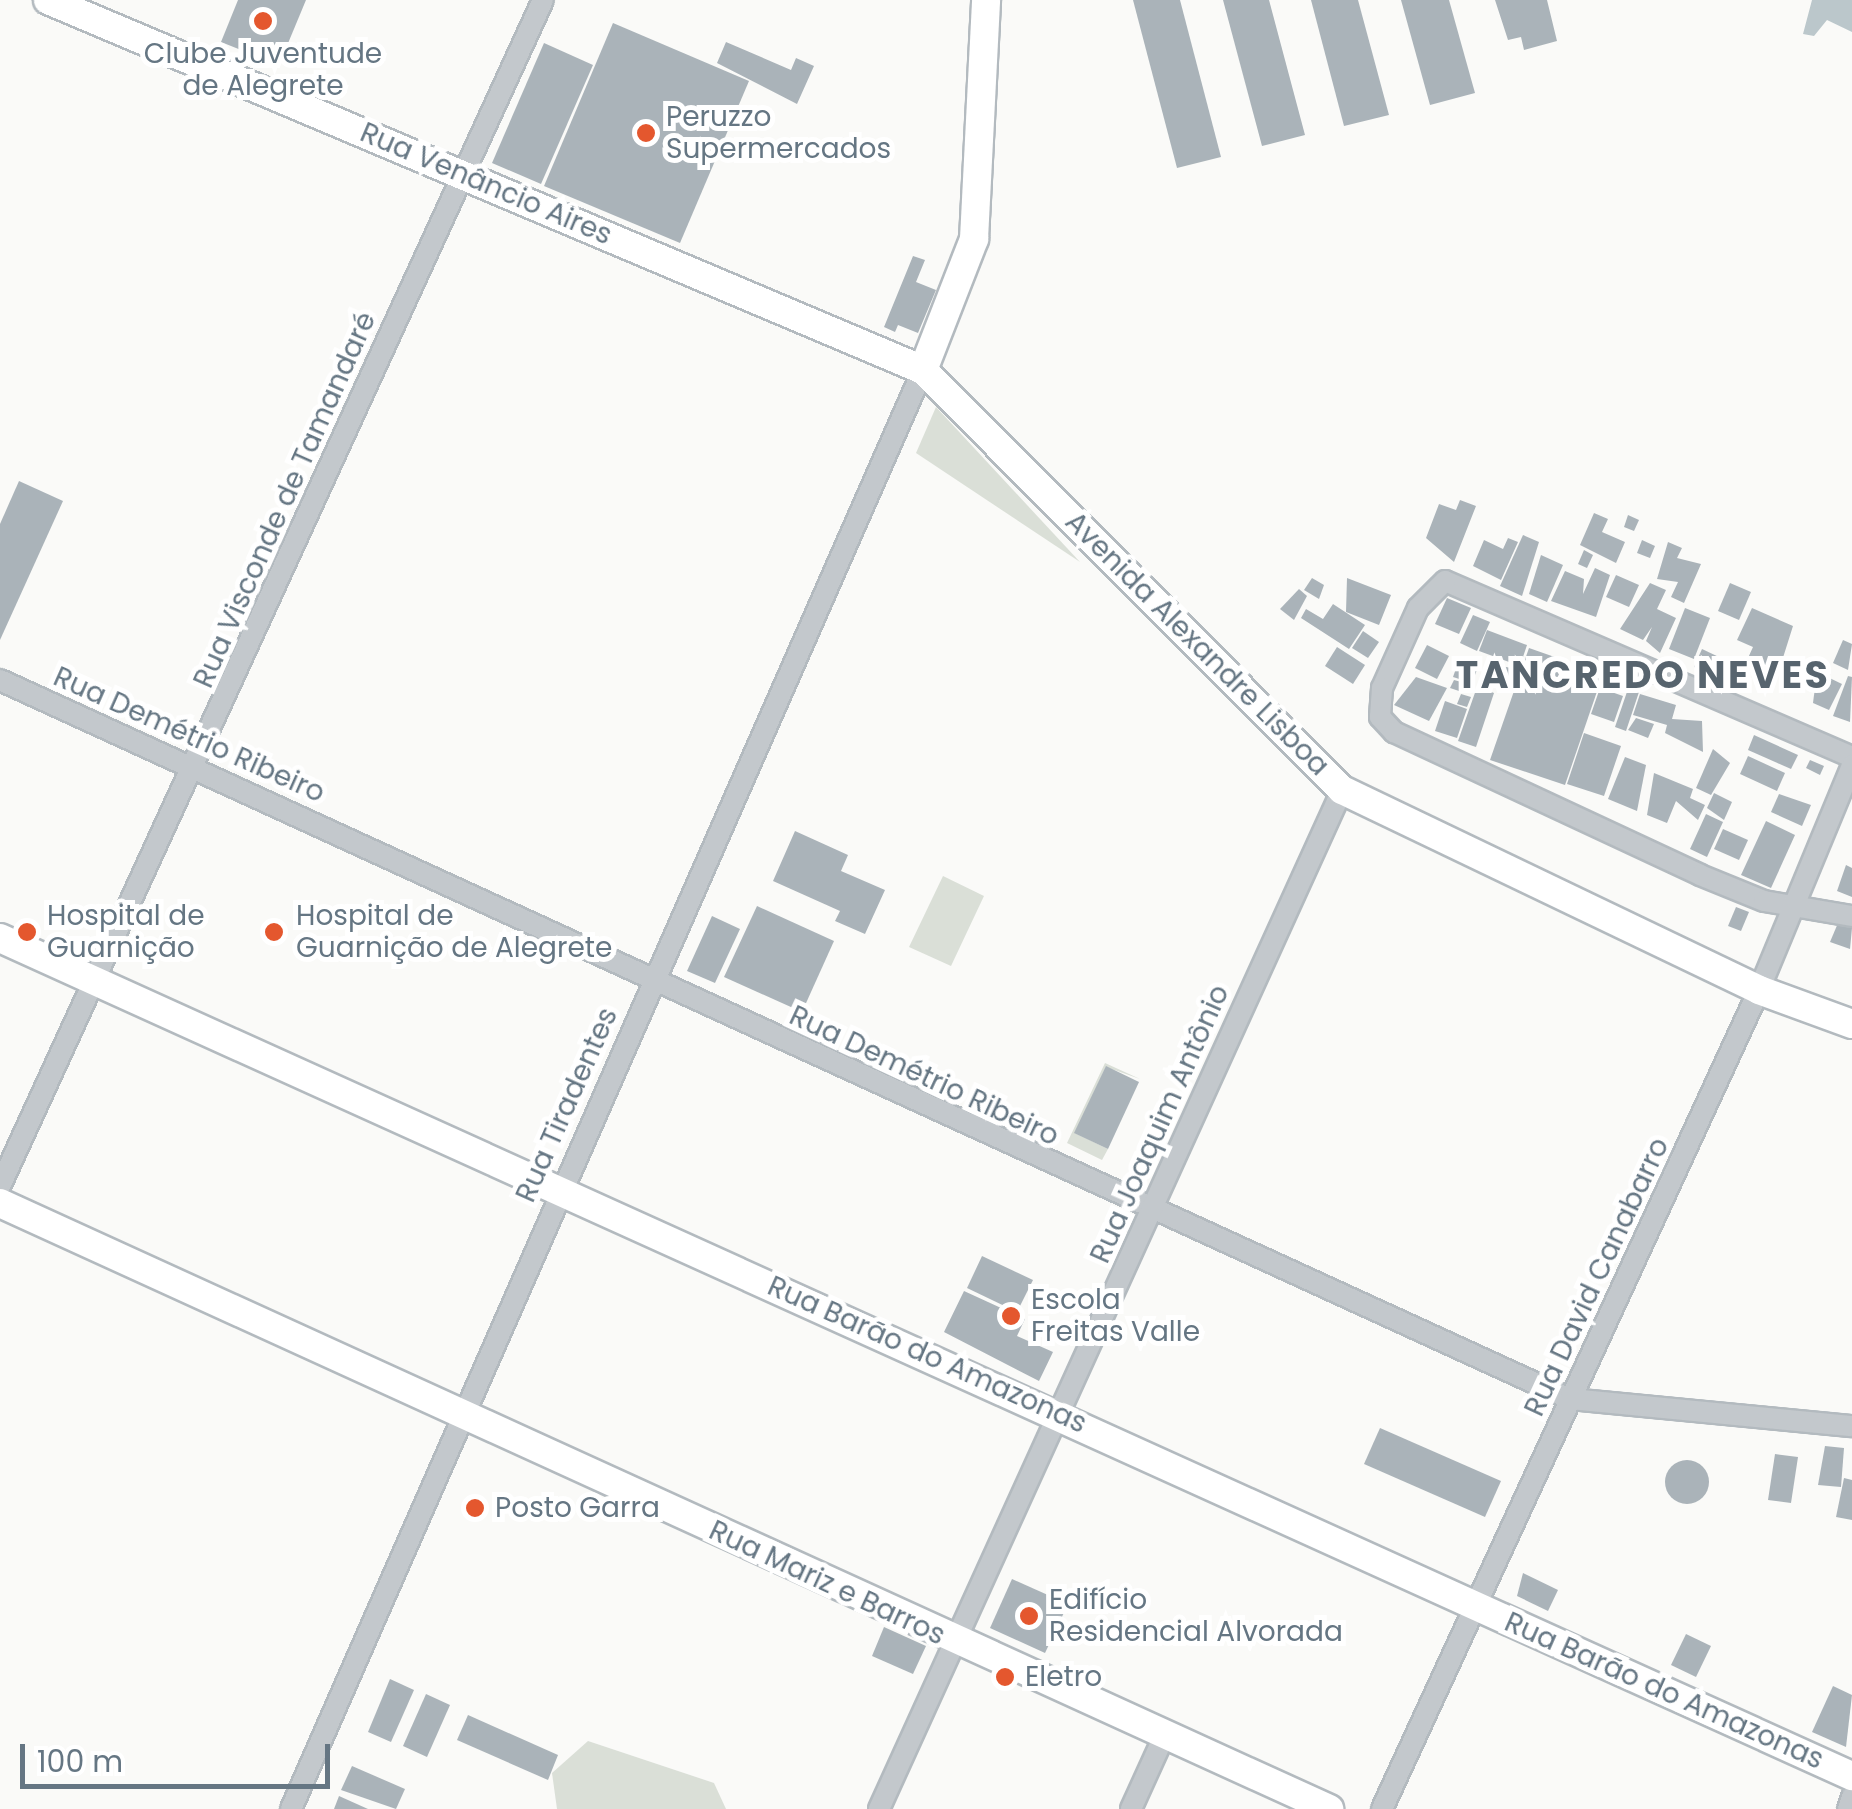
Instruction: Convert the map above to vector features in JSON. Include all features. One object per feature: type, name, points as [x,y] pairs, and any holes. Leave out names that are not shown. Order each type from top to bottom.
[{"type":"street","name":"Rua Venâncio Aires","points":[[48,0],[923,370]]},
{"type":"street","name":"Rua Visconde de Tamandaré","points":[[0,1186],[543,0]]},
{"type":"street","points":[[923,370],[974,239],[986,0]]},
{"type":"street","name":"Avenida Alexandre Lisboa","points":[[923,370],[1342,790],[1759,990],[1852,1024]]},
{"type":"street","name":"Rua Tiradentes","points":[[291,1809],[559,1188],[923,370]]},
{"type":"street","points":[[1852,757],[1461,584],[1445,581],[1418,608],[1382,688],[1380,717],[1394,732],[1700,876],[1794,905],[1852,916]]},
{"type":"street","name":"Rua Demétrio Ribeiro","points":[[0,680],[194,766],[1150,1212],[1570,1399],[1852,1426]]},
{"type":"street","name":"Rua David Canabarro","points":[[1382,1809],[1759,990],[1852,765]]},
{"type":"street","name":"Rua Joaquim Antônio","points":[[879,1809],[1342,790]]},
{"type":"street","name":"Rua Barão do Amazonas","points":[[0,938],[1060,1414],[1852,1776]]},
{"type":"street","name":"Rua Mariz e Barros","points":[[0,1202],[956,1644],[1329,1809]]},
{"type":"street","points":[[1131,1809],[1165,1734]]},
{"type":"street","points":[[1848,1809],[1852,1797]]},
{"type":"shaded area","points":[[1812,0],[1852,0],[1852,32],[1827,20],[1814,36],[1803,34]]},
{"type":"shaded area","points":[[936,407],[1080,562],[916,453]]},
{"type":"shaded area","points":[[943,876],[984,896],[951,966],[909,947]]},
{"type":"shaded area","points":[[1105,1063],[1140,1079],[1106,1067],[1075,1133],[1108,1149],[1102,1160],[1067,1143]]},
{"type":"shaded area","points":[[588,1741],[714,1783],[726,1809],[557,1809],[552,1773]]},
{"type":"building","name":"Clube Juventude de Alegrete","points":[[238,0],[306,0],[279,65],[221,42]]},
{"type":"building","points":[[1133,0],[1180,0],[1221,157],[1177,168]]},
{"type":"building","points":[[1223,0],[1269,0],[1305,135],[1262,146]]},
{"type":"building","points":[[1311,0],[1358,0],[1389,115],[1344,126]]},
{"type":"building","points":[[1401,0],[1449,0],[1475,93],[1430,105]]},
{"type":"building","points":[[1495,0],[1547,0],[1557,41],[1524,50],[1521,37],[1508,40]]},
{"type":"building","name":"Peruzzo Supermercados","points":[[613,23],[749,81],[680,243],[544,186]]},
{"type":"building","points":[[726,42],[791,70],[796,58],[814,66],[797,104],[717,63]]},
{"type":"building","points":[[544,43],[593,65],[541,184],[492,163]]},
{"type":"building","points":[[913,256],[925,260],[916,282],[936,290],[918,333],[898,325],[895,332],[884,327]]},
{"type":"building","points":[[19,481],[63,501],[0,640],[0,524]]},
{"type":"building","points":[[1460,500],[1476,506],[1454,562],[1426,538],[1439,504],[1456,510]]},
{"type":"building","points":[[1594,513],[1608,519],[1602,532],[1625,542],[1616,563],[1580,545]]},
{"type":"building","points":[[1628,515],[1639,520],[1634,531],[1624,527]]},
{"type":"building","points":[[1523,535],[1539,542],[1522,596],[1500,586]]},
{"type":"building","points":[[1508,538],[1518,542],[1501,580],[1473,566],[1484,540],[1503,549]]},
{"type":"building","points":[[1642,540],[1655,546],[1650,558],[1637,553]]},
{"type":"building","points":[[1668,542],[1682,548],[1677,558],[1701,564],[1684,603],[1671,597],[1678,582],[1657,579]]},
{"type":"building","points":[[1584,550],[1593,555],[1587,568],[1578,564]]},
{"type":"building","points":[[1541,555],[1563,565],[1547,602],[1529,594]]},
{"type":"building","points":[[1595,568],[1610,575],[1596,617],[1551,601],[1565,571],[1584,579],[1583,594]]},
{"type":"building","points":[[1616,575],[1639,585],[1629,607],[1606,597]]},
{"type":"building","points":[[1312,578],[1324,585],[1319,599],[1304,590]]},
{"type":"building","points":[[1347,578],[1391,595],[1379,625],[1346,612]]},
{"type":"building","points":[[1650,583],[1666,590],[1657,609],[1676,618],[1660,653],[1646,641],[1652,627],[1643,640],[1620,629]]},
{"type":"building","points":[[1730,583],[1751,592],[1739,620],[1718,611]]},
{"type":"building","points":[[1299,589],[1307,596],[1294,620],[1280,609]]},
{"type":"building","points":[[1447,598],[1471,608],[1459,634],[1435,624]]},
{"type":"building","points":[[1333,604],[1365,625],[1349,649],[1301,618],[1306,609],[1323,619]]},
{"type":"building","points":[[1685,608],[1710,618],[1694,659],[1669,649]]},
{"type":"building","points":[[1752,608],[1793,626],[1775,683],[1743,669],[1753,647],[1737,640]]},
{"type":"building","points":[[1473,615],[1490,622],[1477,651],[1460,643]]},
{"type":"building","points":[[1487,630],[1527,645],[1520,666],[1479,651]]},
{"type":"building","points":[[1363,631],[1379,642],[1368,658],[1352,648]]},
{"type":"building","points":[[1843,640],[1852,644],[1848,670],[1833,663]]},
{"type":"building","points":[[1427,645],[1449,656],[1437,679],[1415,668]]},
{"type":"building","points":[[1337,647],[1365,665],[1353,684],[1325,666]]},
{"type":"building","points":[[1529,648],[1603,674],[1565,785],[1490,760]]},
{"type":"building","points":[[1702,649],[1721,658],[1713,675],[1694,667]]},
{"type":"building","points":[[1791,656],[1815,666],[1803,693],[1779,683]]},
{"type":"building","points":[[1459,660],[1478,667],[1472,683],[1453,677]]},
{"type":"building","points":[[1496,665],[1516,669],[1512,690],[1491,685]]},
{"type":"building","points":[[1817,672],[1842,684],[1829,710],[1813,703]]},
{"type":"building","points":[[1848,676],[1852,677],[1850,722],[1833,716]]},
{"type":"building","points":[[1416,677],[1447,688],[1429,721],[1394,705]]},
{"type":"building","points":[[1454,680],[1465,683],[1462,692],[1450,688]]},
{"type":"building","points":[[1630,683],[1641,686],[1626,731],[1615,727]]},
{"type":"building","points":[[1477,687],[1494,693],[1476,747],[1458,741]]},
{"type":"building","points":[[1600,688],[1623,696],[1614,722],[1591,714]]},
{"type":"building","points":[[1461,694],[1471,697],[1467,707],[1457,704]]},
{"type":"building","points":[[1640,694],[1676,705],[1672,719],[1702,721],[1703,752],[1665,733],[1667,725],[1633,715]]},
{"type":"building","points":[[1445,701],[1467,709],[1457,738],[1435,731]]},
{"type":"building","points":[[1636,718],[1654,724],[1648,738],[1628,730]]},
{"type":"building","points":[[1584,733],[1621,746],[1604,796],[1567,784]]},
{"type":"building","points":[[1754,735],[1798,755],[1791,769],[1748,750]]},
{"type":"building","points":[[1713,749],[1730,763],[1711,795],[1696,788]]},
{"type":"building","points":[[1748,756],[1785,773],[1777,791],[1740,774]]},
{"type":"building","points":[[1625,757],[1646,765],[1637,811],[1608,799]]},
{"type":"building","points":[[1810,760],[1824,766],[1820,775],[1806,768]]},
{"type":"building","points":[[1654,773],[1693,789],[1690,798],[1705,805],[1698,820],[1676,801],[1667,823],[1647,815]]},
{"type":"building","points":[[1714,793],[1732,802],[1724,820],[1707,808]]},
{"type":"building","points":[[1779,794],[1811,805],[1802,826],[1771,812]]},
{"type":"building","points":[[1706,814],[1723,822],[1707,857],[1690,849]]},
{"type":"building","points":[[1766,821],[1795,835],[1771,888],[1741,875]]},
{"type":"building","points":[[1723,829],[1748,840],[1739,860],[1714,849]]},
{"type":"building","points":[[795,831],[848,855],[841,871],[885,890],[865,934],[835,921],[840,911],[773,881]]},
{"type":"building","points":[[1846,865],[1852,868],[1852,897],[1837,891]]},
{"type":"building","points":[[757,906],[834,941],[802,1012],[724,977]]},
{"type":"building","points":[[1736,907],[1749,912],[1741,931],[1728,926]]},
{"type":"building","points":[[712,916],[740,929],[715,983],[687,971]]},
{"type":"building","points":[[1838,923],[1852,928],[1850,949],[1830,942]]},
{"type":"building","points":[[1106,1066],[1139,1082],[1108,1149],[1074,1133]]},
{"type":"building","points":[[982,1256],[1033,1280],[1017,1312],[967,1288]]},
{"type":"building","points":[[964,1291],[1025,1319],[1017,1336],[1053,1352],[1039,1381],[944,1332]]},
{"type":"building","points":[[1380,1428],[1501,1481],[1485,1517],[1364,1464]]},
{"type":"building","points":[[1825,1446],[1844,1448],[1841,1487],[1818,1485]]},
{"type":"building","points":[[1775,1454],[1798,1457],[1791,1503],[1768,1500]]},
{"type":"building","points":[[1687,1460],[1702,1467],[1709,1482],[1702,1497],[1687,1504],[1672,1497],[1665,1482],[1672,1467]]},
{"type":"building","points":[[1844,1478],[1852,1480],[1852,1520],[1836,1517]]},
{"type":"building","points":[[1523,1573],[1558,1590],[1548,1611],[1517,1596]]},
{"type":"building","name":"Edifício Residencial Alvorada","points":[[1012,1579],[1068,1604],[1045,1653],[990,1628]]},
{"type":"building","points":[[884,1627],[926,1646],[913,1674],[872,1656]]},
{"type":"building","points":[[1686,1634],[1711,1646],[1696,1677],[1671,1665]]},
{"type":"building","points":[[390,1679],[414,1690],[391,1742],[368,1732]]},
{"type":"building","points":[[1833,1686],[1852,1695],[1846,1747],[1812,1732]]},
{"type":"building","points":[[426,1694],[450,1705],[427,1757],[403,1746]]},
{"type":"building","points":[[468,1715],[558,1755],[548,1780],[457,1740]]},
{"type":"building","points":[[352,1766],[405,1789],[396,1809],[341,1790]]},
{"type":"building","points":[[339,1796],[368,1809],[334,1809]]},
{"type":"place","name":"Clube Juventude de Alegrete","points":[[263,21]]},
{"type":"place","name":"Peruzzo Supermercados","points":[[646,133]]},
{"type":"place","name":"Hospital de Guarnição","points":[[27,932]]},
{"type":"place","name":"Hospital de Guarnição de Alegrete","points":[[274,932]]},
{"type":"place","name":"Escola Freitas Valle","points":[[1011,1316]]},
{"type":"place","name":"Posto Garra","points":[[475,1508]]},
{"type":"place","name":"Edifício Residencial Alvorada","points":[[1029,1616]]},
{"type":"place","name":"Eletro","points":[[1005,1677]]},
{"type":"district","name":"TANCREDO NEVES","points":[[1643,675]]}]
